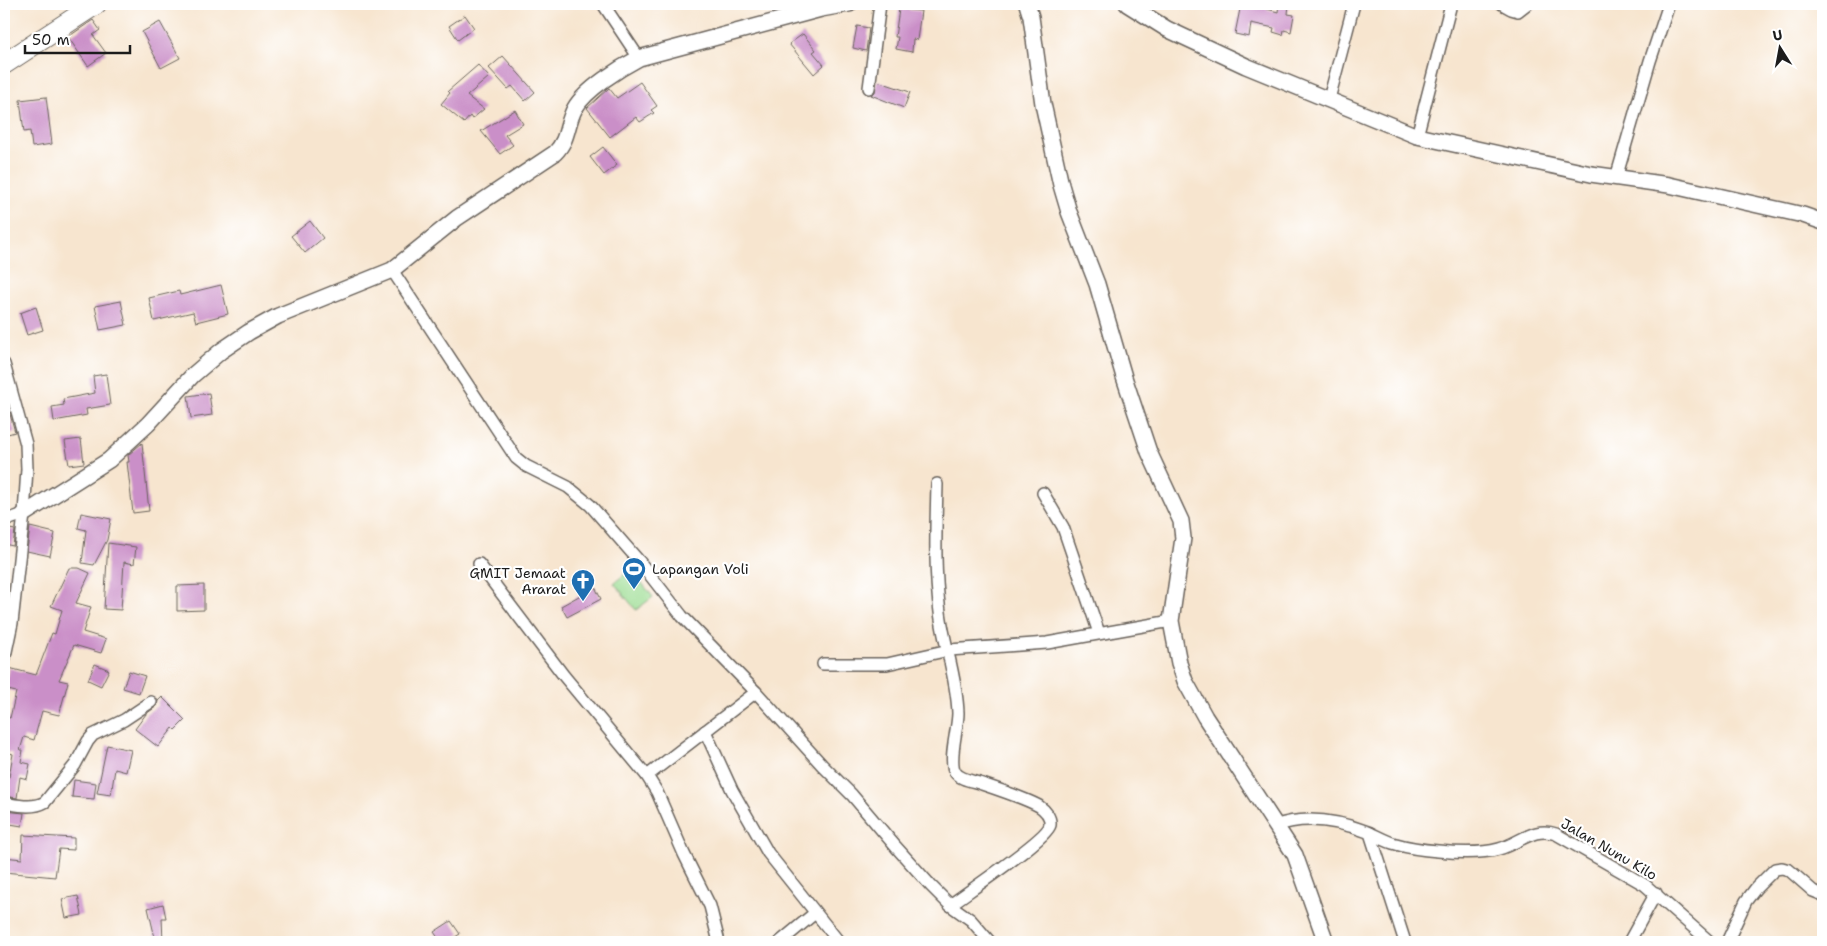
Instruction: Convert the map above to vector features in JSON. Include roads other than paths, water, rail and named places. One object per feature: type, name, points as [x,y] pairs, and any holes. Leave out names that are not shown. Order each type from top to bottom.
[{"type":"highway","points":[[4,64],[96,4]]},
{"type":"street","points":[[603,4],[639,58]]},
{"type":"street","points":[[4,520],[24,514],[109,460],[148,424],[194,375],[221,351],[249,332],[278,316],[392,270],[457,218],[555,154],[566,139],[574,109],[580,101],[612,72],[639,58],[821,9],[848,4]]},
{"type":"street","points":[[869,88],[880,4]]},
{"type":"street","points":[[1027,4],[1043,104],[1069,212],[1098,284],[1124,377],[1150,452],[1181,521],[1183,538],[1171,622],[1175,649],[1185,681],[1205,717],[1295,855],[1326,942]]},
{"type":"street","points":[[1127,4],[1167,29],[1229,58],[1417,136],[1591,174],[1669,184],[1803,215],[1823,222]]},
{"type":"street","points":[[1329,99],[1354,4]]},
{"type":"street","points":[[1417,136],[1451,4]]},
{"type":"street","points":[[1502,4],[1511,9],[1518,10],[1527,4]]},
{"type":"street","points":[[1616,178],[1650,61],[1669,4]]},
{"type":"street","points":[[392,270],[516,458],[526,466],[568,487],[590,505],[639,560],[682,616],[756,692],[822,765],[852,794],[896,847],[950,905],[971,920],[990,942]]},
{"type":"street","points":[[4,364],[26,444],[27,469],[12,623],[4,661]]},
{"type":"street","points":[[937,484],[937,592],[958,704],[957,733],[952,761],[955,771],[960,777],[1039,806],[1047,814],[1050,822],[1048,829],[1021,853],[950,905]]},
{"type":"street","points":[[1043,493],[1064,527],[1099,633]]},
{"type":"street","points":[[479,564],[564,676],[647,776],[657,792],[710,906],[719,942]]},
{"type":"street","points":[[823,664],[887,664],[949,650],[1047,644],[1099,633],[1171,622]]},
{"type":"street","points":[[647,776],[756,692]]},
{"type":"street","points":[[4,803],[29,806],[40,805],[45,802],[75,764],[93,735],[124,720],[151,702]]},
{"type":"street","points":[[705,731],[732,790],[768,853],[840,942]]},
{"type":"street","name":"Jalan Nunu Kilo","points":[[1275,826],[1288,821],[1324,821],[1355,827],[1396,844],[1438,851],[1482,852],[1516,843],[1534,832],[1548,831],[1645,885],[1710,942]]},
{"type":"street","points":[[1370,833],[1406,942]]},
{"type":"street","points":[[1728,942],[1746,901],[1775,869],[1789,870],[1813,892],[1823,894]]},
{"type":"street","points":[[1629,942],[1656,893]]},
{"type":"street","points":[[780,942],[815,913]]},
{"type":"place","name":"Lapangan Voli","points":[[634,590]]},
{"type":"place","name":"GMIT Jemaat Ararat","points":[[583,602]]}]
